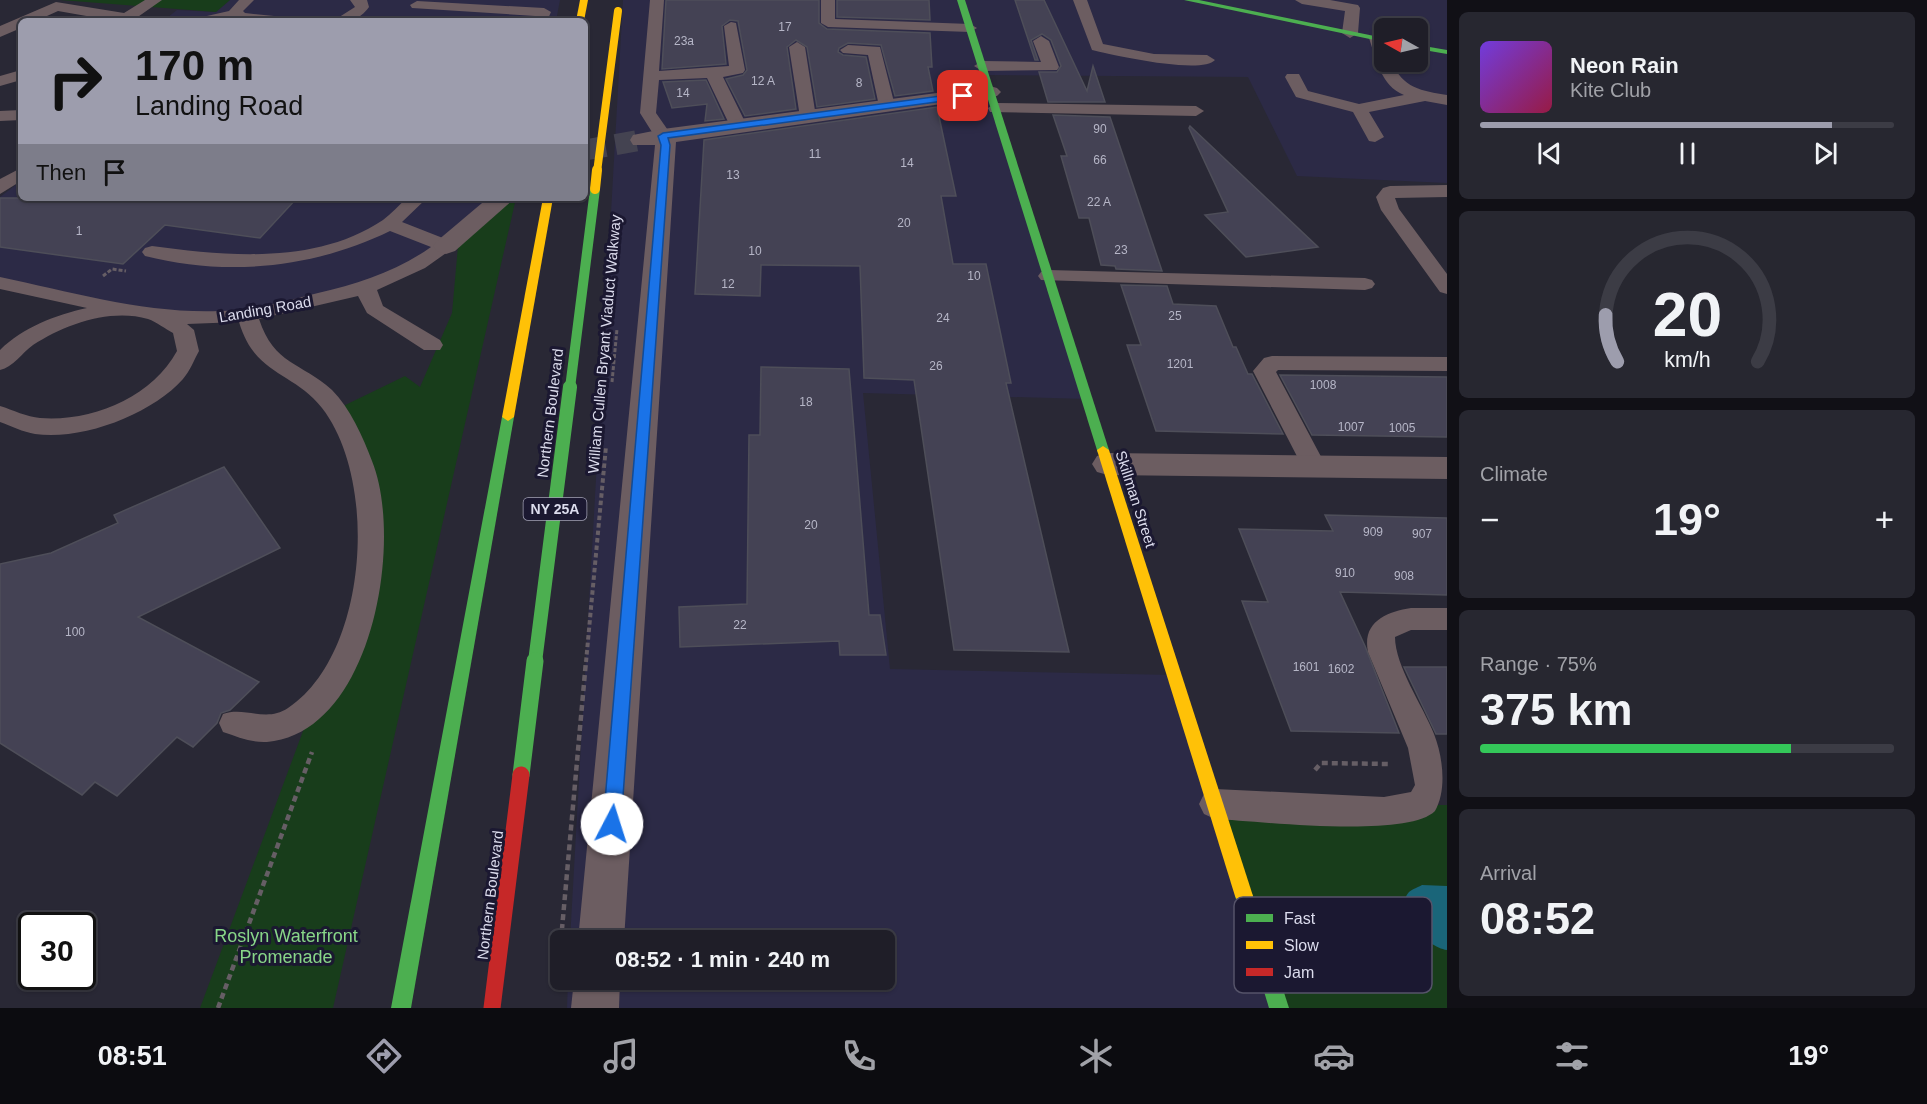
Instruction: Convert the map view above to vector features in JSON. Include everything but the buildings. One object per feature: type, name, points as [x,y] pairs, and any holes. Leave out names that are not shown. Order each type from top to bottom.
[{"type":"main road","points":[[581,18],[584,0]]},
{"type":"main road","name":"Northern Boulevard","points":[[492,1008],[619,0]]},
{"type":"main road","name":"Skillman Street","points":[[961,0],[1244,897]]},
{"type":"main road","points":[[1188,0],[1242,5],[1374,38]]},
{"type":"main road","points":[[1428,48],[1447,52]]},
{"type":"main road","points":[[401,1008],[547,201]]},
{"type":"main road","name":"Skillman Street","points":[[1274,993],[1279,1008]]},
{"type":"street","points":[[649,126],[738,126],[887,106],[993,100]]},
{"type":"street","points":[[602,930],[620,578],[666,145],[649,126]]},
{"type":"street","name":"Landing Road","points":[[446,246],[499,201]]},
{"type":"street","points":[[1108,464],[1447,468]]},
{"type":"street","points":[[595,1008],[596,990]]},
{"type":"lane","points":[[127,18],[155,0]]},
{"type":"lane","points":[[236,14],[236,10],[247,0]]},
{"type":"lane","points":[[346,18],[357,13],[362,7],[361,2],[357,0]]},
{"type":"lane","points":[[649,126],[657,0]]},
{"type":"lane","points":[[828,0],[828,23],[970,28]]},
{"type":"lane","points":[[1080,0],[1096,47],[1154,58],[1208,60]]},
{"type":"lane","points":[[1302,0],[1353,8],[1350,33]]},
{"type":"lane","points":[[407,18],[419,3],[544,12],[541,18]]},
{"type":"lane","points":[[30,18],[56,6],[114,18]]},
{"type":"lane","points":[[217,18],[236,14],[252,18]]},
{"type":"lane","points":[[0,32],[18,24]]},
{"type":"lane","points":[[651,76],[737,70],[731,26]]},
{"type":"lane","points":[[982,66],[1051,67],[1041,41]]},
{"type":"lane","points":[[797,47],[808,117]]},
{"type":"lane","points":[[848,50],[875,50],[887,106]]},
{"type":"lane","points":[[1388,72],[1389,77],[1402,88],[1425,96],[1447,100]]},
{"type":"lane","points":[[713,73],[738,126]]},
{"type":"lane","points":[[0,81],[18,76]]},
{"type":"lane","points":[[1293,77],[1302,94],[1359,109],[1425,96]]},
{"type":"lane","points":[[993,100],[1196,111]]},
{"type":"lane","points":[[1359,109],[1375,137]]},
{"type":"lane","points":[[0,116],[18,115]]},
{"type":"lane","points":[[0,188],[18,174]]},
{"type":"lane","points":[[1447,191],[1406,190],[1390,192],[1385,197],[1390,210],[1447,288]]},
{"type":"lane","points":[[152,252],[205,260],[273,261],[340,247],[389,224],[415,201]]},
{"type":"lane","points":[[389,224],[446,246]]},
{"type":"lane","name":"Landing Road","points":[[0,283],[148,312],[206,318],[247,315],[365,287],[415,266],[446,246]]},
{"type":"lane","points":[[1048,276],[1365,284]]},
{"type":"lane","points":[[365,287],[374,309],[432,345]]},
{"type":"lane","points":[[0,363],[27,339],[75,318],[100,312],[148,312],[166,318],[180,327],[187,339],[188,354],[180,370],[166,386],[146,401],[121,414],[93,423],[63,428],[37,428],[14,422],[0,414]]},
{"type":"lane","points":[[234,723],[252,729],[279,728],[300,717],[312,707],[336,678],[350,647],[365,600],[371,558],[370,509],[362,466],[337,413],[314,387],[277,362],[258,345],[247,315]]},
{"type":"lane","points":[[1314,466],[1264,371],[1272,363],[1447,364]]},
{"type":"lane","points":[[1215,804],[1384,812],[1410,809],[1426,799],[1431,790],[1431,773],[1418,730],[1381,649],[1381,633],[1390,624],[1415,618],[1447,619]]},
{"type":"path","points":[[78,298],[112,269],[131,272],[152,252]]},
{"type":"path","name":"William Cullen Bryant Viaduct Walkway","points":[[611,393],[618,321]]},
{"type":"path","name":"William Cullen Bryant Viaduct Walkway","points":[[562,930],[607,441]]},
{"type":"path","points":[[218,1008],[314,745]]},
{"type":"shaded area","points":[[230,0],[560,0],[557,18],[167,18],[177,10],[216,12]]},
{"type":"shaded area","points":[[623,0],[1447,0],[1447,183],[1297,176],[1248,77],[986,75],[1088,399],[863,393],[890,669],[1174,675],[1244,897],[1234,897],[1234,993],[1274,993],[1279,1008],[567,1008],[568,990],[895,990],[895,930],[571,930]]},
{"type":"shaded area","points":[[18,183],[18,201],[499,201],[446,246],[365,287],[206,318],[0,283],[0,197]]},
{"type":"green space","points":[[60,0],[230,0],[216,12]]},
{"type":"green space","name":"Roslyn Waterfront Promenade","points":[[499,201],[515,201],[333,1008],[200,1008],[312,707],[336,677],[370,509],[335,410],[405,376],[420,387],[452,313],[459,235]]},
{"type":"green space","points":[[1215,804],[1447,805],[1447,1008],[1279,1008],[1274,993],[1432,993],[1432,897],[1244,897]]},
{"type":"water","points":[[1422,885],[1447,886],[1447,950],[1432,944],[1432,897],[1406,897],[1412,890]]},
{"type":"tunnel","points":[[588,149],[641,140]]},
{"type":"traffic: fast","points":[[961,0],[1103,450]]},
{"type":"traffic: fast","points":[[1188,0],[1374,38]]},
{"type":"traffic: fast","points":[[1428,49],[1447,52]]},
{"type":"traffic: fast","points":[[521,775],[595,189]]},
{"type":"traffic: fast","points":[[401,1008],[508,417]]},
{"type":"traffic: fast","points":[[1274,993],[1279,1008]]},
{"type":"traffic: slow","points":[[581,18],[584,0]]},
{"type":"traffic: slow","points":[[595,189],[618,11]]},
{"type":"traffic: slow","points":[[508,417],[547,201]]},
{"type":"traffic: slow","points":[[1103,450],[1244,896]]},
{"type":"traffic: jam","points":[[492,1008],[521,775]]},
{"type":"route","points":[[612,824],[666,145],[663,136],[963,96]]}]
